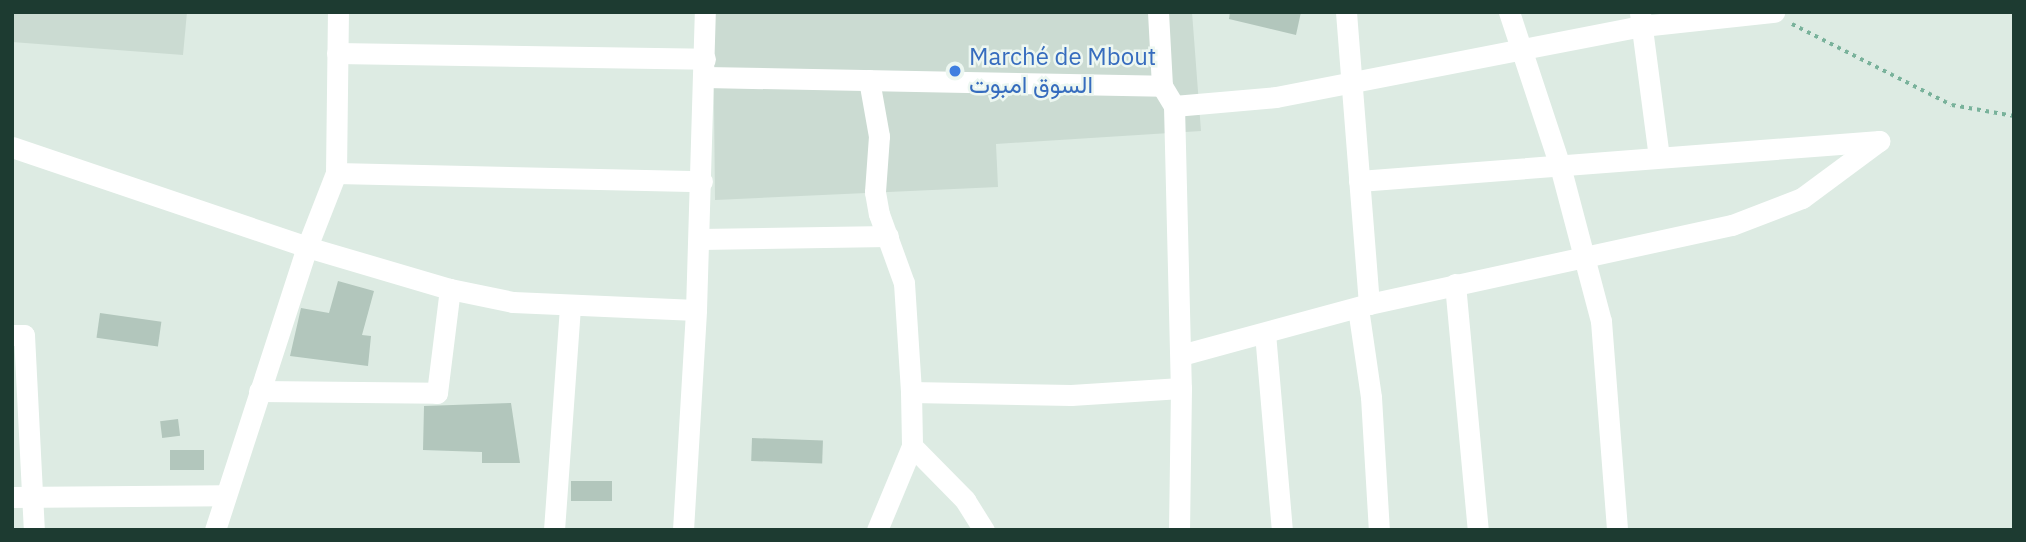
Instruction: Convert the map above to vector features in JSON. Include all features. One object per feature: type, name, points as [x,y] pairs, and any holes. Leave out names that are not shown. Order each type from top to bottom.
[{"type":"street","points":[[215,530],[224,495],[307,247],[336,173],[338,12]]},
{"type":"street","points":[[682,530],[700,239],[705,12]]},
{"type":"street","points":[[1158,12],[1162,86],[1174,106],[1181,355],[1179,530]]},
{"type":"street","points":[[1346,12],[1353,83],[1379,530]]},
{"type":"street","points":[[1509,12],[1559,166],[1604,344],[1617,530]]},
{"type":"street","points":[[1174,106],[1276,97],[1353,83],[1523,49],[1641,19],[1774,13]]},
{"type":"street","points":[[1641,19],[1660,157]]},
{"type":"street","points":[[337,54],[705,68],[869,80],[1162,86]]},
{"type":"street","points":[[869,80],[879,136],[876,192],[904,283],[912,446],[877,530]]},
{"type":"street","points":[[1181,355],[1455,284],[1732,225],[1770,212],[1829,181],[1879,141],[1359,181]]},
{"type":"street","points":[[12,147],[307,247],[450,289],[570,306],[696,310]]},
{"type":"street","points":[[336,173],[702,181]]},
{"type":"street","points":[[700,239],[888,236]]},
{"type":"street","points":[[1455,284],[1478,530]]},
{"type":"street","points":[[259,391],[437,393],[450,289]]},
{"type":"street","points":[[554,530],[570,306]]},
{"type":"street","points":[[1265,333],[1282,530]]},
{"type":"street","points":[[12,335],[24,335],[22,497],[34,530]]},
{"type":"street","points":[[911,391],[1071,395],[1181,388]]},
{"type":"street","points":[[912,446],[965,500],[984,530]]},
{"type":"street","points":[[22,497],[224,495]]},
{"type":"path","points":[[1774,13],[1836,50],[1952,105],[2014,116]]},
{"type":"shaded area","points":[[12,12],[187,12],[183,55],[12,42]]},
{"type":"shaded area","name":"Marché de Mbout السوق امبوت","points":[[713,12],[1192,12],[1201,131],[996,144],[998,187],[715,200]]},
{"type":"building","points":[[1230,12],[1301,12],[1296,35],[1229,19]]},
{"type":"building","points":[[338,281],[374,291],[362,335],[371,336],[368,366],[290,356],[301,308],[329,313]]},
{"type":"building","points":[[100,313],[161,322],[158,346],[97,338]]},
{"type":"building","points":[[511,403],[520,463],[482,463],[482,452],[423,450],[424,406]]},
{"type":"building","points":[[178,419],[180,436],[162,438],[160,421]]},
{"type":"building","points":[[752,438],[823,440],[822,463],[751,461]]},
{"type":"building","points":[[170,450],[204,450],[204,470],[170,470]]},
{"type":"building","points":[[571,481],[612,481],[612,501],[571,501]]},
{"type":"place","name":"Marché de Mbout السوق امبوت","points":[[955,71]]}]
